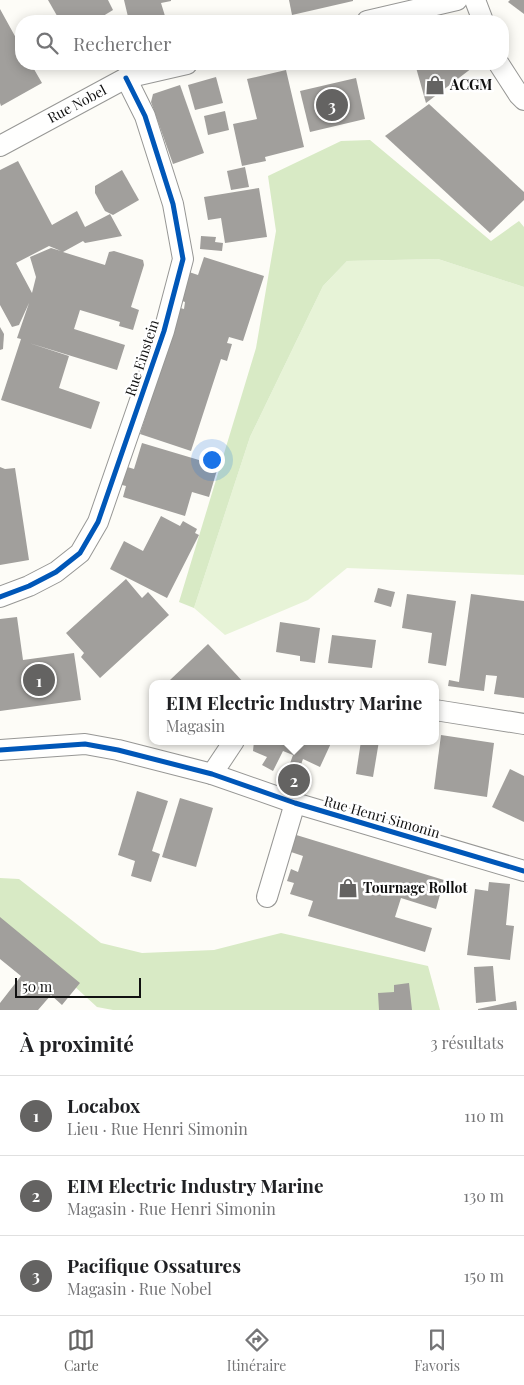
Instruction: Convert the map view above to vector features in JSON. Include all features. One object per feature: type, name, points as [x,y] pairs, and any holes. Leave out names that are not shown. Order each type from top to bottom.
[{"type":"street","points":[[393,15],[457,0]]},
{"type":"street","points":[[475,0],[481,15]]},
{"type":"street","name":"Rue Nobel","points":[[0,146],[126,78],[161,70]]},
{"type":"street","points":[[503,70],[524,100]]},
{"type":"street","name":"Rue Einstein","points":[[0,597],[29,586],[56,572],[80,552],[98,522],[164,330],[183,259],[170,195],[145,116],[126,78]]},
{"type":"street","points":[[439,711],[524,724]]},
{"type":"street","name":"Rue Henri Simonin","points":[[0,750],[85,744],[118,750],[212,774],[295,803],[524,871]]},
{"type":"street","points":[[212,774],[231,745]]},
{"type":"street","points":[[267,896],[295,803]]},
{"type":"green space","points":[[370,140],[491,241],[519,221],[524,227],[524,287],[438,259],[347,261],[323,286],[250,437],[194,608],[179,602],[256,348],[276,231],[268,176],[341,141]]},
{"type":"green space","points":[[438,259],[524,287],[524,575],[347,568],[308,600],[225,635],[194,608],[250,437],[323,286],[347,261]]},
{"type":"green space","points":[[0,878],[19,879],[101,943],[142,953],[214,950],[281,933],[428,966],[440,1010],[113,1010],[97,1007],[0,918]]},
{"type":"building","points":[[48,0],[108,0],[113,10],[105,15],[57,15]]},
{"type":"building","points":[[124,0],[171,0],[161,3],[165,15],[128,15]]},
{"type":"building","points":[[289,0],[353,0],[353,1],[292,15]]},
{"type":"building","points":[[510,0],[524,0],[524,14],[508,2]]},
{"type":"building","points":[[0,9],[15,36],[15,70],[34,70],[42,83],[1,106]]},
{"type":"building","points":[[286,70],[304,147],[265,157],[266,161],[242,166],[233,124],[257,119],[247,79]]},
{"type":"building","name":"ACGM","points":[[417,70],[469,70],[426,103]]},
{"type":"building","points":[[216,77],[223,103],[195,110],[188,85]]},
{"type":"building","points":[[356,78],[365,119],[310,132],[300,91]]},
{"type":"building","points":[[180,85],[204,153],[173,164],[151,102],[153,94]]},
{"type":"building","points":[[429,104],[524,192],[524,200],[490,233],[385,136]]},
{"type":"building","points":[[225,111],[229,130],[208,135],[204,116]]},
{"type":"building","points":[[18,161],[52,225],[77,211],[85,227],[110,214],[122,236],[85,243],[83,241],[63,252],[105,265],[109,252],[114,251],[143,260],[144,265],[131,307],[139,310],[133,330],[119,326],[120,322],[80,310],[74,329],[125,345],[117,370],[29,343],[69,356],[59,388],[100,402],[91,429],[1,400],[21,339],[17,338],[29,303],[19,325],[12,327],[0,305],[0,170]],"holes":[[[49,246],[61,251],[51,248],[30,257],[36,277],[32,293],[16,263]]]},
{"type":"building","points":[[245,167],[249,187],[231,190],[227,171]]},
{"type":"building","points":[[122,170],[139,200],[113,215],[105,211],[95,193],[95,186]]},
{"type":"building","points":[[259,188],[267,237],[225,243],[221,218],[208,220],[204,197]]},
{"type":"building","points":[[201,236],[216,237],[215,242],[223,243],[222,251],[200,249]]},
{"type":"building","points":[[204,257],[264,276],[243,341],[229,337],[227,343],[232,344],[227,361],[221,359],[191,451],[140,434],[170,339],[173,306],[184,309],[185,302],[177,299],[186,271],[198,275]]},
{"type":"building","points":[[0,327],[4,334],[3,349],[0,350]]},
{"type":"building","points":[[142,443],[199,460],[201,454],[220,460],[209,497],[192,492],[185,516],[123,497],[126,486],[118,484],[124,466],[134,469]]},
{"type":"building","points":[[0,467],[5,469],[15,468],[29,560],[0,565]]},
{"type":"building","points":[[161,516],[180,526],[183,521],[197,529],[195,533],[199,535],[167,598],[110,569],[124,541],[143,551]]},
{"type":"building","points":[[126,579],[142,598],[148,592],[169,615],[100,678],[81,657],[84,653],[66,633]]},
{"type":"building","points":[[378,588],[395,592],[391,607],[374,602]]},
{"type":"building","points":[[407,594],[456,601],[446,666],[428,663],[432,633],[402,628]]},
{"type":"building","points":[[471,594],[524,601],[524,698],[494,694],[497,676],[486,675],[484,691],[448,686],[449,680],[459,682]]},
{"type":"building","points":[[17,617],[23,660],[74,653],[81,700],[0,711],[0,619]]},
{"type":"building","points":[[280,622],[320,628],[315,663],[300,661],[300,656],[276,652]]},
{"type":"building","points":[[332,635],[376,640],[372,668],[328,663]]},
{"type":"building","points":[[208,644],[241,680],[170,680]]},
{"type":"building","points":[[441,735],[494,743],[487,797],[434,789]]},
{"type":"building","points":[[254,745],[330,745],[320,767],[303,759],[297,776],[287,772],[293,755],[283,751],[273,771],[262,765],[267,757],[253,751]]},
{"type":"building","points":[[360,745],[378,745],[373,777],[356,774]]},
{"type":"building","points":[[510,769],[524,776],[524,822],[492,807]]},
{"type":"building","points":[[137,791],[168,801],[152,851],[160,854],[151,882],[131,876],[135,861],[118,855]]},
{"type":"building","points":[[180,798],[213,808],[196,867],[162,857]]},
{"type":"building","points":[[293,834],[444,880],[436,909],[401,898],[395,917],[432,928],[425,952],[308,916],[313,901],[290,894],[294,883],[287,881],[291,869],[298,872],[303,856],[288,851]]},
{"type":"building","points":[[489,882],[510,884],[506,925],[514,926],[510,960],[467,955],[475,889],[488,891]]},
{"type":"building","points":[[0,917],[80,983],[62,1005],[51,995],[38,1010],[0,1010],[0,1003],[21,976],[0,959]]},
{"type":"building","points":[[493,966],[496,1001],[476,1003],[474,967]]},
{"type":"building","points":[[409,983],[412,1010],[379,1010],[378,993],[394,992],[394,985]]},
{"type":"building","points":[[516,1001],[517,1010],[478,1010],[478,1009]]},
{"type":"cycle path","points":[[0,597],[29,586],[56,572],[80,553],[98,522],[164,331],[183,259],[173,204],[145,116],[126,78]]},
{"type":"cycle path","points":[[0,750],[85,744],[118,750],[212,774],[295,803],[524,871]]},
{"type":"place","name":"ACGM","points":[[435,85]]},
{"type":"place","name":"Pacifique Ossatures","points":[[332,105]]},
{"type":"place","name":"Locabox","points":[[39,680]]},
{"type":"place","name":"EIM Electric Industry Marine","points":[[294,780]]},
{"type":"place","name":"Tournage Rollot","points":[[348,888]]}]
